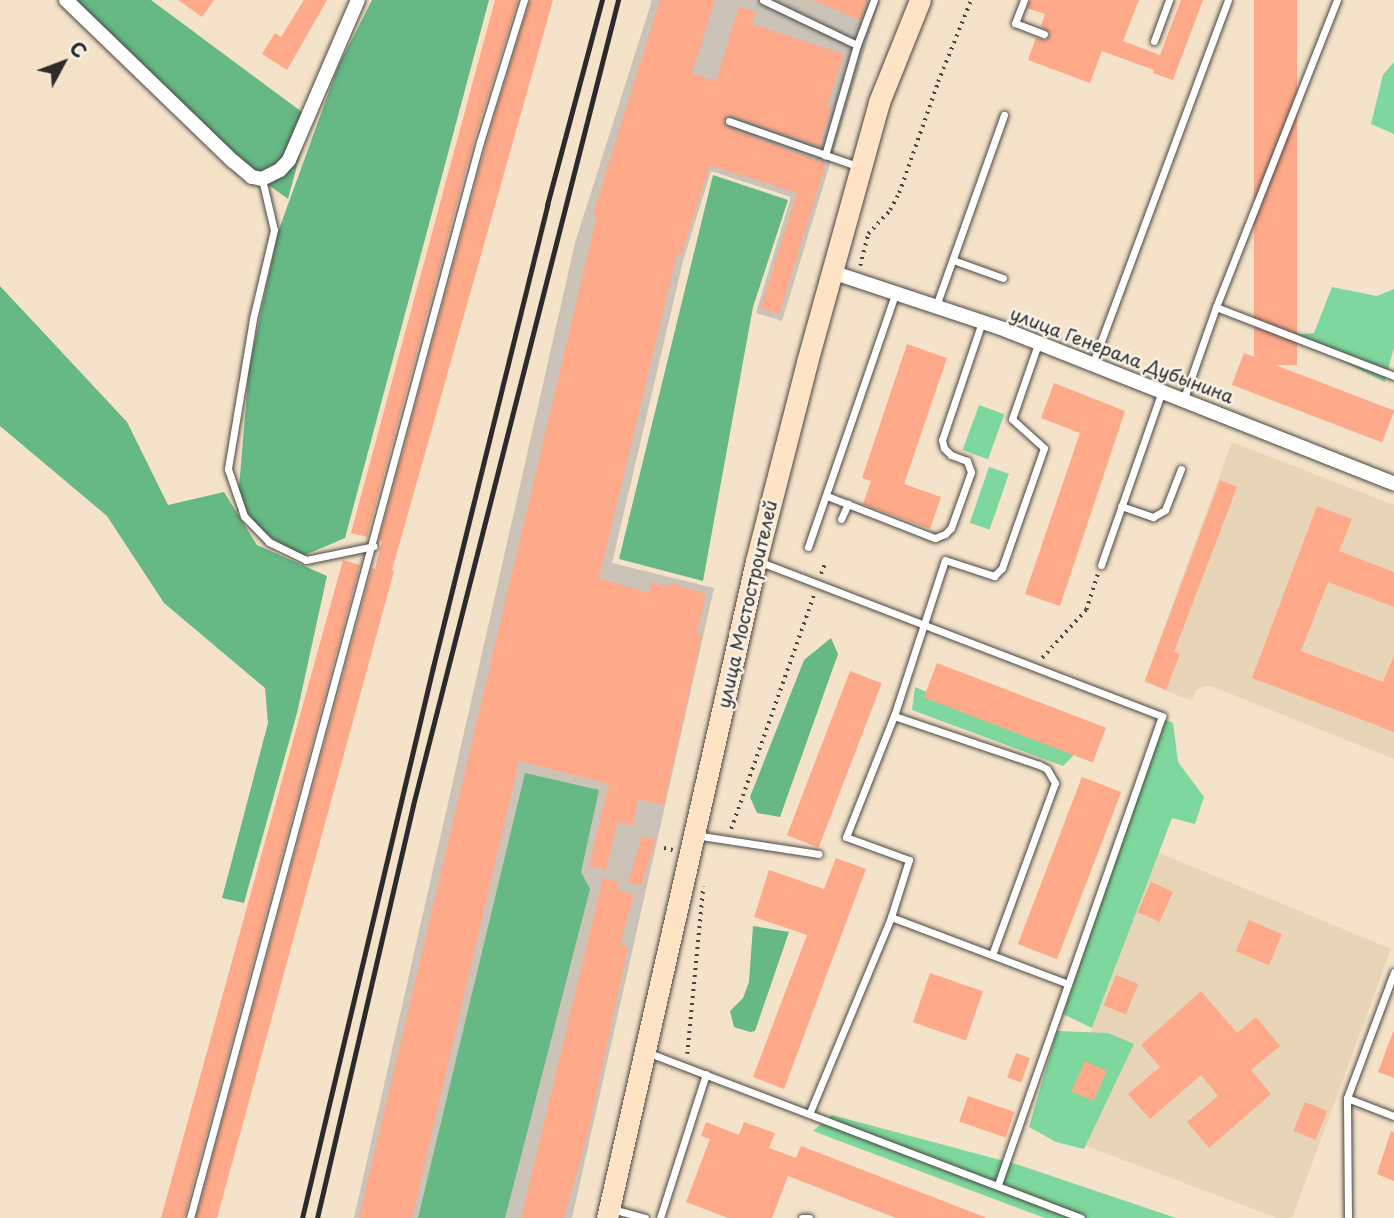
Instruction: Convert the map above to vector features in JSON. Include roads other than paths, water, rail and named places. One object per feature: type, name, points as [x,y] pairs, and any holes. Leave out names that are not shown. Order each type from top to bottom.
[{"type":"main road","name":"улица Мостостроителей","points":[[609,1213],[757,561],[879,102],[920,0]]},
{"type":"street","points":[[66,0],[233,161],[252,177],[262,179],[280,170],[289,160],[358,0]]},
{"type":"street","name":"улица Генерала Дубынина","points":[[832,272],[982,322],[1093,363],[1394,484]]},
{"type":"lane","points":[[190,1218],[374,546],[480,142],[524,0]]},
{"type":"lane","points":[[763,0],[857,44]]},
{"type":"lane","points":[[825,155],[857,44],[874,0]]},
{"type":"lane","points":[[1024,0],[1015,23],[1044,34]]},
{"type":"lane","points":[[1154,41],[1169,0]]},
{"type":"lane","points":[[1093,363],[1228,0]]},
{"type":"lane","points":[[1184,398],[1216,307],[1337,0]]},
{"type":"lane","points":[[936,307],[1004,115]]},
{"type":"lane","points":[[729,121],[861,168]]},
{"type":"lane","points":[[262,179],[274,230],[253,319],[228,469],[244,516],[269,542],[306,560],[374,546]]},
{"type":"lane","points":[[953,260],[1003,278]]},
{"type":"lane","points":[[808,547],[895,293]]},
{"type":"lane","points":[[1216,307],[1394,376]]},
{"type":"lane","points":[[827,496],[935,538],[951,528],[970,466],[951,455],[942,440],[982,322]]},
{"type":"lane","points":[[810,1112],[891,917],[909,860],[846,837],[894,716],[946,560],[994,576],[1002,568],[1044,449],[1012,419],[1038,344]]},
{"type":"lane","points":[[1101,565],[1163,390]]},
{"type":"lane","points":[[1121,506],[1153,517],[1165,510],[1181,469]]},
{"type":"lane","points":[[841,519],[848,504]]},
{"type":"lane","points":[[757,561],[1162,716],[998,1185]]},
{"type":"lane","points":[[894,716],[1039,765],[1047,769],[1055,783],[992,955]]},
{"type":"lane","points":[[694,834],[820,854]]},
{"type":"lane","points":[[891,917],[1068,984]]},
{"type":"lane","points":[[1348,1218],[1347,1098],[1394,972]]},
{"type":"lane","points":[[645,1052],[810,1112],[1081,1218]]},
{"type":"lane","points":[[660,1218],[706,1074]]},
{"type":"lane","points":[[1347,1098],[1394,1116]]},
{"type":"lane","points":[[609,1213],[645,1218]]},
{"type":"lane","points":[[802,1218],[808,1218]]},
{"type":"railway","points":[[302,1218],[433,667],[547,205],[602,0]]},
{"type":"railway","points":[[317,1218],[413,805],[618,0]]}]
